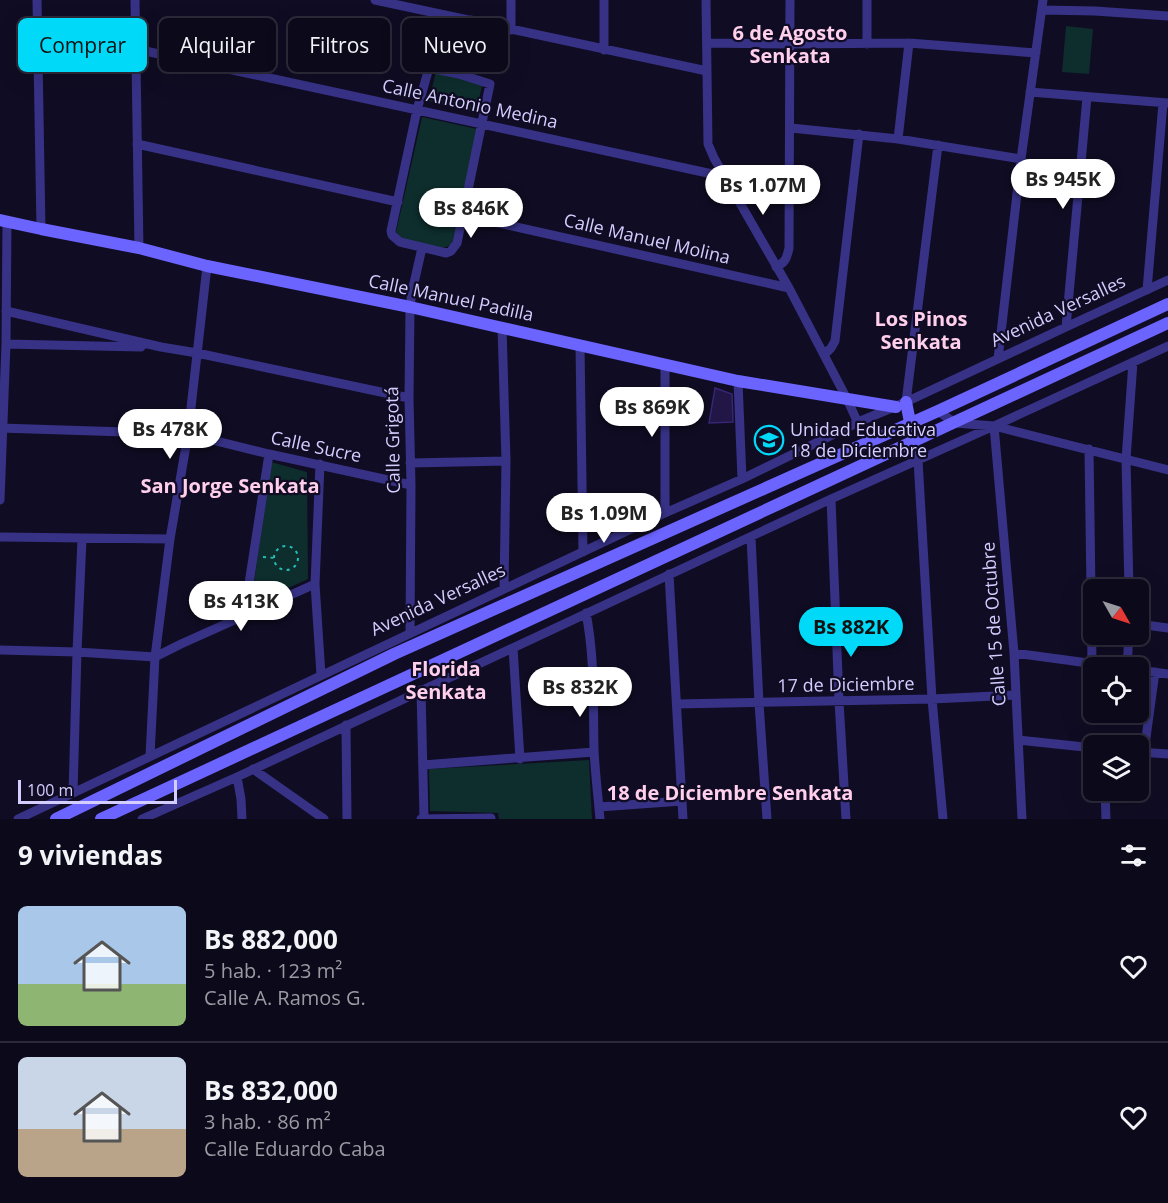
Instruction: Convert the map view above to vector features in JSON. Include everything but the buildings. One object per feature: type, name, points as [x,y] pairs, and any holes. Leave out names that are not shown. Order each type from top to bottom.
[{"type":"street","points":[[36,0],[42,229]]},
{"type":"street","points":[[135,0],[135,18]]},
{"type":"street","points":[[375,0],[409,3],[464,18]]},
{"type":"street","points":[[511,0],[511,30]]},
{"type":"street","points":[[604,0],[604,50]]},
{"type":"street","points":[[706,0],[708,144],[789,288],[848,399],[858,423]]},
{"type":"street","points":[[776,267],[786,259],[789,248],[790,0]]},
{"type":"street","points":[[867,0],[867,44]]},
{"type":"street","points":[[1095,11],[1096,0]]},
{"type":"street","points":[[998,358],[1042,5],[1168,16]]},
{"type":"street","points":[[508,29],[707,71]]},
{"type":"street","points":[[707,43],[909,44],[1036,53]]},
{"type":"street","points":[[898,139],[909,44]]},
{"type":"street","name":"Calle Antonio Medina","points":[[147,51],[726,177]]},
{"type":"street","points":[[429,68],[459,75],[490,84],[457,243],[451,251],[446,253],[400,242],[391,231],[417,110],[429,68]]},
{"type":"street","points":[[136,72],[139,248]]},
{"type":"street","points":[[1030,92],[1165,103],[1147,290]]},
{"type":"street","points":[[1066,327],[1087,97]]},
{"type":"street","points":[[791,128],[898,139],[1021,159]]},
{"type":"street","points":[[824,355],[835,341],[859,134]]},
{"type":"street","points":[[137,144],[398,202]]},
{"type":"street","points":[[938,145],[901,404],[910,423],[918,460],[932,699],[943,819]]},
{"type":"street","name":"Calle Manuel Molina","points":[[463,215],[789,288]]},
{"type":"street","points":[[0,500],[6,344],[3,220]]},
{"type":"street","name":"Calle Manuel Padilla","points":[[3,220],[139,248],[207,266],[502,327],[738,381],[848,399],[901,404]]},
{"type":"street","name":"Calle Grigotá","points":[[410,633],[410,307],[422,248]]},
{"type":"street","points":[[150,756],[155,657],[170,539],[188,434],[207,266]]},
{"type":"street","name":"Avenida Versalles","points":[[18,819],[665,513],[1168,280]]},
{"type":"street","name":"Avenida Versalles","points":[[56,819],[394,654],[938,411],[1168,304]]},
{"type":"street","points":[[6,311],[161,347],[409,398]]},
{"type":"street","points":[[101,819],[1168,323]]},
{"type":"street","points":[[502,327],[506,461],[504,589]]},
{"type":"street","points":[[6,344],[161,347]]},
{"type":"street","points":[[580,345],[583,552]]},
{"type":"street","points":[[142,819],[237,777],[831,499],[1168,346]]},
{"type":"street","points":[[1129,579],[1126,459],[1133,362]]},
{"type":"street","points":[[665,364],[665,513]]},
{"type":"street","points":[[738,381],[742,479]]},
{"type":"street","points":[[938,411],[955,423],[994,426],[1168,470]]},
{"type":"street","name":"Calle 15 de Octubre","points":[[994,426],[1014,654],[1022,819]]},
{"type":"street","name":"Calle Sucre","points":[[2,428],[188,434],[411,485]]},
{"type":"street","points":[[1089,449],[1092,657]]},
{"type":"street","points":[[244,616],[269,454]]},
{"type":"street","points":[[410,464],[506,461]]},
{"type":"street","points":[[320,464],[315,584],[321,675]]},
{"type":"street","points":[[831,499],[846,819]]},
{"type":"street","points":[[0,537],[170,539]]},
{"type":"street","points":[[751,537],[767,819]]},
{"type":"street","points":[[73,793],[76,652],[82,539]]},
{"type":"street","points":[[669,574],[683,819]]},
{"type":"street","points":[[0,650],[155,657],[315,584]]},
{"type":"street","points":[[586,614],[590,632],[594,753],[600,819]]},
{"type":"street","points":[[1149,625],[1168,628]]},
{"type":"street","points":[[513,648],[520,759]]},
{"type":"street","points":[[1014,654],[1083,662]]},
{"type":"street","points":[[1149,671],[1168,674]]},
{"type":"street","points":[[1144,735],[1155,672]]},
{"type":"street","points":[[421,690],[422,818],[491,819]]},
{"type":"street","name":"17 de Diciembre","points":[[677,704],[1016,695]]},
{"type":"street","points":[[346,725],[347,819]]},
{"type":"street","points":[[1018,740],[1083,747]]},
{"type":"street","points":[[423,765],[594,753]]},
{"type":"street","points":[[1149,753],[1168,754]]},
{"type":"street","points":[[253,769],[324,819]]},
{"type":"street","points":[[237,777],[242,819]]},
{"type":"street","points":[[599,807],[682,801]]},
{"type":"street","points":[[1105,801],[1106,819]]},
{"type":"path","points":[[287,546],[294,549],[298,556],[297,564],[287,570],[280,568],[275,558],[280,548],[287,546]]},
{"type":"path","points":[[258,557],[275,558]]},
{"type":"green space","points":[[1066,26],[1093,29],[1089,74],[1062,72]]},
{"type":"green space","points":[[436,72],[483,82],[476,112],[429,101]]},
{"type":"green space","points":[[422,117],[477,129],[453,240],[451,245],[443,248],[403,239],[396,232]]},
{"type":"green space","points":[[271,462],[307,472],[308,579],[251,605]]},
{"type":"green space","points":[[589,760],[592,819],[499,819],[498,813],[430,811],[429,769]]},
{"type":"place","name":"Unidad Educativa 18 de Diciembre","points":[[769,440]]},
{"type":"district","name":"6 de Agosto Senkata","points":[[790,44]]},
{"type":"district","name":"Los Pinos Senkata","points":[[921,330]]},
{"type":"district","name":"San Jorge Senkata","points":[[230,486]]},
{"type":"district","name":"Florida Senkata","points":[[446,680]]},
{"type":"district","name":"18 de Diciembre Senkata","points":[[730,793]]}]
